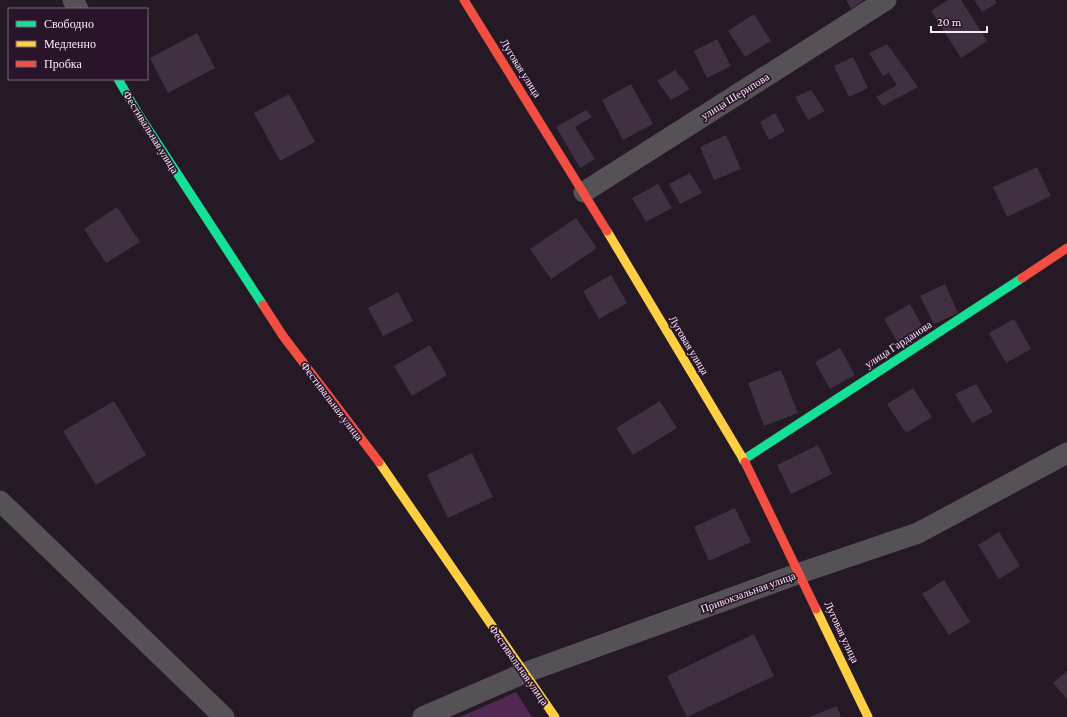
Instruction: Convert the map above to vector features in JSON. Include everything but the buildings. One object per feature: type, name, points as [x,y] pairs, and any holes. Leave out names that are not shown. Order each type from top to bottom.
[{"type":"street","name":"Луговая улица","points":[[464,0],[584,192],[743,460],[800,573],[868,717]]},
{"type":"street","name":"улица Шерипова","points":[[584,192],[886,0]]},
{"type":"street","name":"Фестивальная улица","points":[[119,80],[139,115],[282,336],[395,483],[555,717]]},
{"type":"street","name":"улица Гарданова","points":[[743,460],[1067,248]]},
{"type":"street","name":"Привокзальная улица","points":[[423,717],[524,673],[800,573],[918,533],[1067,453]]},
{"type":"street","points":[[0,501],[224,717]]},
{"type":"shaded area","points":[[516,692],[532,717],[460,717]]},
{"type":"traffic: fast","points":[[119,80],[139,115],[263,305]]},
{"type":"traffic: fast","points":[[743,460],[1022,278]]},
{"type":"traffic: slow","points":[[607,231],[745,462]]},
{"type":"traffic: slow","points":[[379,462],[555,717]]},
{"type":"traffic: slow","points":[[816,609],[868,717]]},
{"type":"traffic: jam","points":[[464,0],[607,231]]},
{"type":"traffic: jam","points":[[1022,278],[1067,248]]},
{"type":"traffic: jam","points":[[263,305],[283,336],[379,462]]},
{"type":"traffic: jam","points":[[745,462],[816,609]]}]
